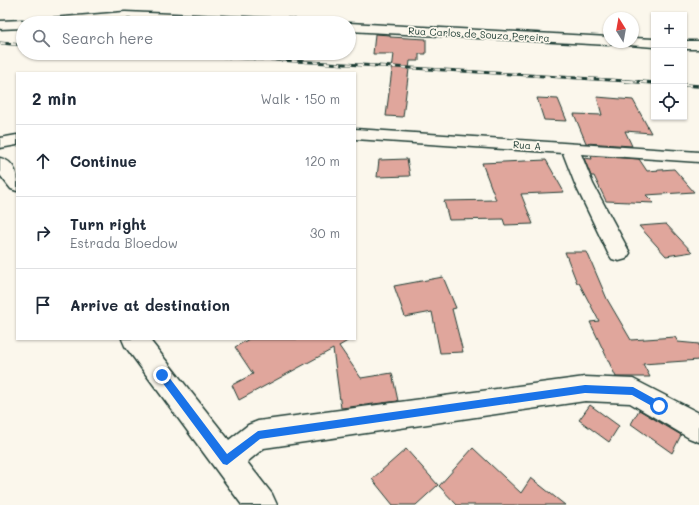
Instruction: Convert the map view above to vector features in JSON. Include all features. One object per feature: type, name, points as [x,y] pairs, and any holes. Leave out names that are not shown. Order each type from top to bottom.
[{"type":"street","points":[[114,16],[158,16]]},
{"type":"street","points":[[0,25],[16,24]]},
{"type":"street","name":"Rua Carlos de Souza Pereira","points":[[356,27],[603,40]]},
{"type":"street","points":[[639,42],[651,43]]},
{"type":"street","points":[[687,44],[699,45]]},
{"type":"street","name":"Rua A","points":[[356,134],[699,157]]},
{"type":"street","points":[[0,143],[16,140]]},
{"type":"street","points":[[570,148],[584,184],[619,253]]},
{"type":"street","points":[[0,163],[16,184]]},
{"type":"street","points":[[135,340],[261,505]]},
{"type":"street","points":[[227,460],[258,435],[585,389],[633,391],[699,428]]},
{"type":"building","points":[[375,34],[390,35],[390,37],[426,39],[426,54],[419,54],[419,61],[410,61],[403,117],[386,116],[394,54],[373,54]]},
{"type":"building","points":[[597,97],[633,100],[651,133],[625,131],[632,146],[586,143],[574,114],[602,115]]},
{"type":"building","points":[[537,98],[558,99],[567,121],[544,120]]},
{"type":"building","points":[[591,156],[639,159],[647,171],[674,169],[694,192],[646,195],[654,203],[606,201],[594,176],[591,176],[584,158],[592,159]]},
{"type":"building","points":[[407,159],[410,176],[377,177],[379,160]]},
{"type":"building","points":[[546,160],[564,192],[521,194],[533,224],[505,225],[503,219],[449,220],[444,201],[496,200],[482,163]]},
{"type":"building","points":[[666,224],[692,252],[666,256],[639,226]]},
{"type":"building","points":[[565,252],[587,252],[607,299],[631,340],[675,337],[678,342],[699,344],[699,360],[643,364],[650,377],[616,377],[590,322],[599,321],[579,283],[577,283]]},
{"type":"building","points":[[443,277],[456,308],[452,309],[463,352],[440,353],[432,312],[405,317],[394,286]]},
{"type":"building","points":[[247,340],[349,340],[339,346],[361,378],[392,373],[398,401],[341,408],[333,349],[239,400],[232,385],[253,374],[235,347]]},
{"type":"building","points":[[590,405],[619,426],[609,442],[579,420]]},
{"type":"building","points":[[639,410],[681,435],[672,453],[631,424]]},
{"type":"building","points":[[473,448],[521,493],[531,478],[565,505],[457,505],[439,486]]},
{"type":"building","points":[[406,449],[438,485],[416,505],[393,505],[372,479]]},
{"type":"railway","points":[[0,43],[16,44]]},
{"type":"railway","points":[[277,60],[643,82]]},
{"type":"railway","points":[[626,81],[651,83]]},
{"type":"railway","points":[[687,85],[699,86]]},
{"type":"route","points":[[162,375],[227,460],[258,435],[585,389],[633,391],[659,406]]}]
